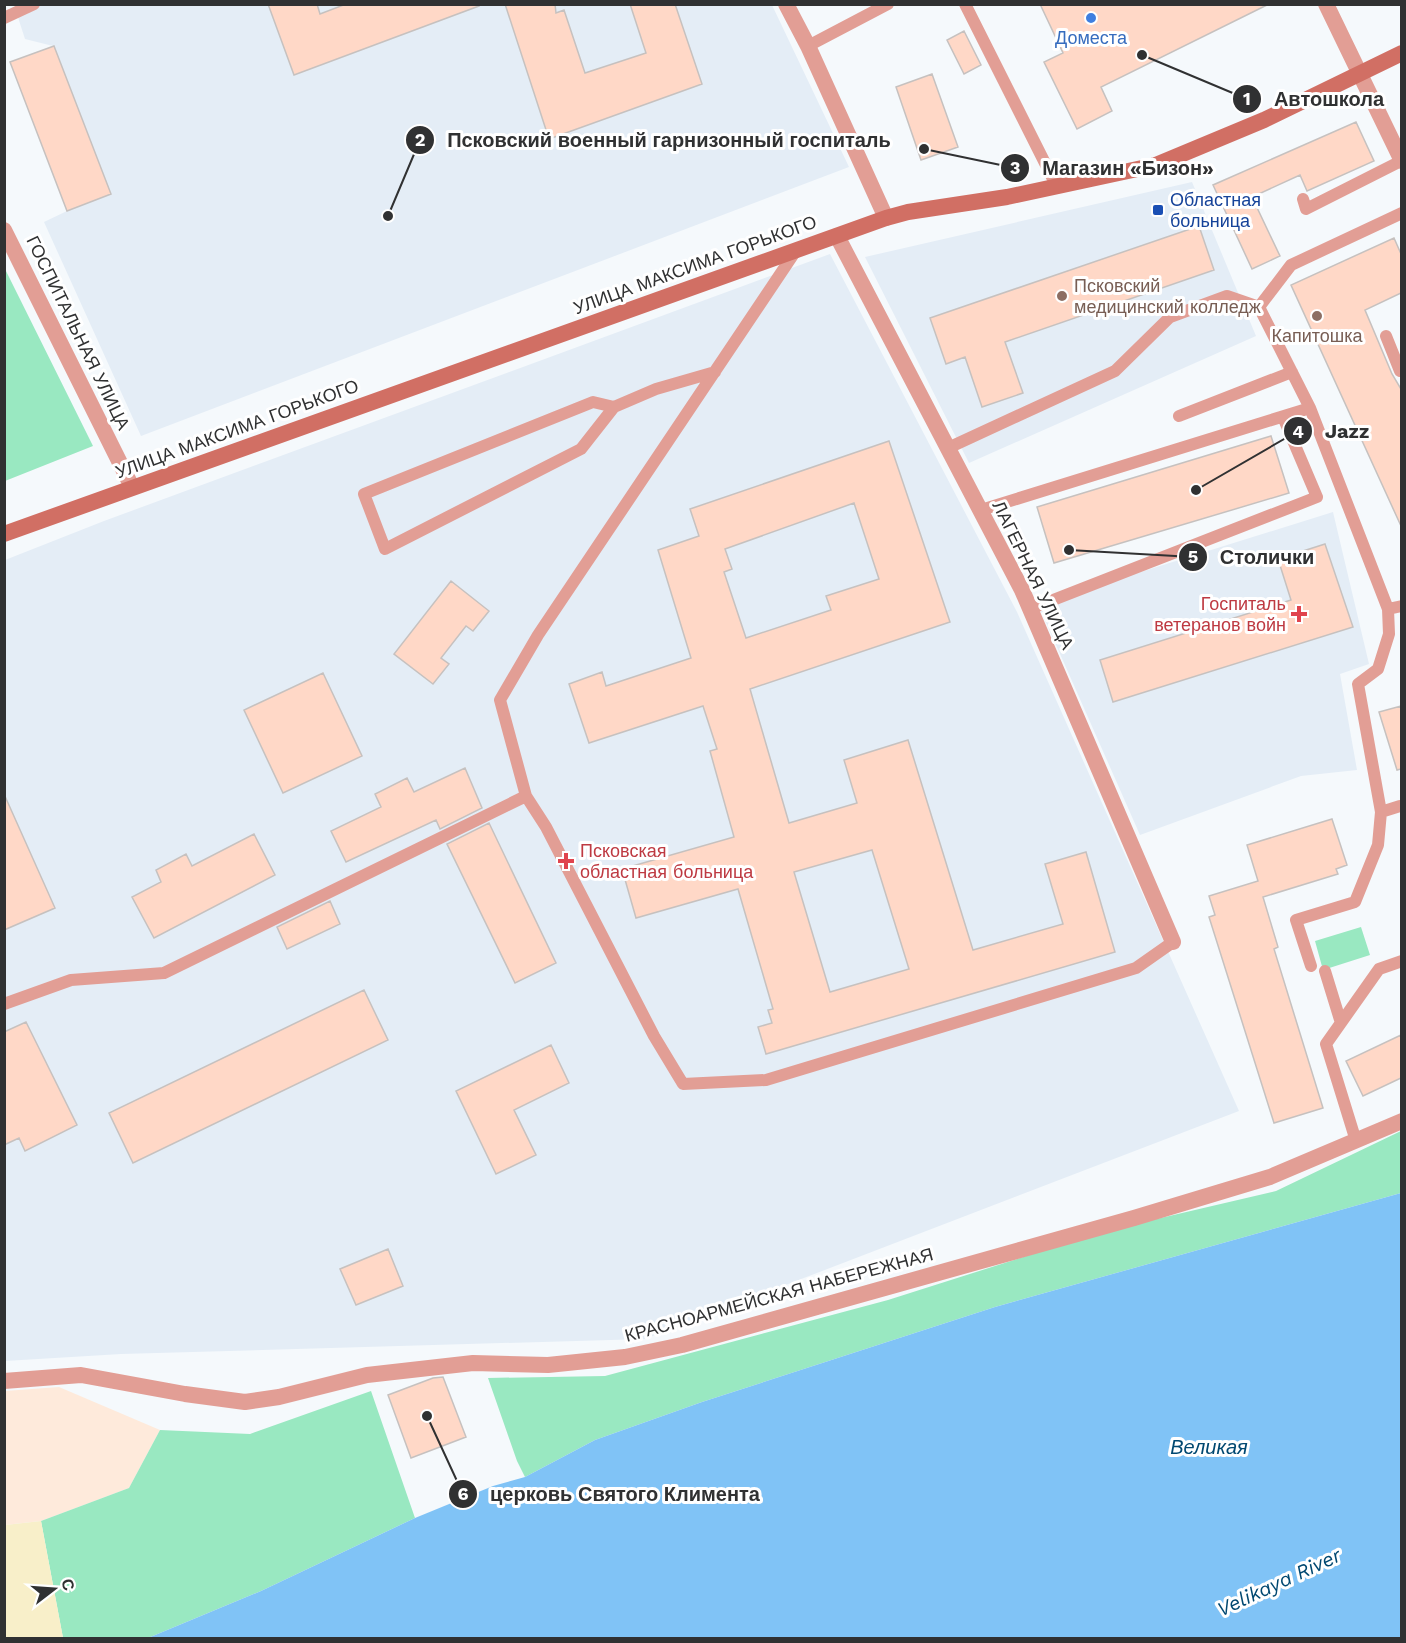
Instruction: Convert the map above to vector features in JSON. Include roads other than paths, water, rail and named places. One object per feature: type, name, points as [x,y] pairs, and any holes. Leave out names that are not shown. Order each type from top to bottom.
[{"type":"main road","name":"УЛИЦА МАКСИМА ГОРЬКОГО","points":[[4,534],[886,218],[908,212],[1007,197],[1156,165],[1264,120],[1401,53]]},
{"type":"street","points":[[786,4],[808,46],[886,218]]},
{"type":"street","points":[[1326,4],[1401,161]]},
{"type":"street","name":"ГОСПИТАЛЬНАЯ УЛИЦА","points":[[4,230],[132,487]]},
{"type":"street","name":"ЛАГЕРНАЯ УЛИЦА","points":[[837,236],[1022,590],[1173,942]]},
{"type":"street","name":"КРАСНОАРМЕЙСКАЯ НАБЕРЕЖНАЯ","points":[[4,1381],[81,1375],[185,1394],[245,1402],[279,1397],[367,1375],[390,1372],[473,1363],[548,1365],[625,1357],[682,1345],[1134,1218],[1270,1177],[1401,1121]]},
{"type":"lane","points":[[4,18],[34,4]]},
{"type":"lane","points":[[808,46],[888,4]]},
{"type":"lane","points":[[965,4],[1056,185]]},
{"type":"lane","points":[[1303,199],[1306,208],[1401,161]]},
{"type":"lane","points":[[1258,307],[1291,265],[1401,213]]},
{"type":"lane","points":[[797,249],[538,635],[500,700],[526,796],[546,827],[654,1036],[683,1084],[766,1080],[1136,968],[1173,942]]},
{"type":"lane","points":[[948,448],[1115,371],[1170,317],[1227,296],[1258,307],[1310,408],[1388,609],[1389,634],[1378,669],[1358,684],[1381,812],[1378,845],[1355,902],[1296,920],[1311,966]]},
{"type":"lane","points":[[1386,336],[1401,370]]},
{"type":"lane","points":[[615,407],[592,402],[364,494],[385,549],[581,449],[615,407],[656,389],[715,372]]},
{"type":"lane","points":[[1179,416],[1292,372]]},
{"type":"lane","points":[[981,510],[1310,408]]},
{"type":"lane","points":[[1030,609],[1317,497],[1283,417]]},
{"type":"lane","points":[[1388,609],[1401,606]]},
{"type":"lane","points":[[4,1004],[71,980],[165,973],[526,796]]},
{"type":"lane","points":[[1381,812],[1400,806]]},
{"type":"lane","points":[[1356,1141],[1326,1044],[1379,969],[1401,961]]},
{"type":"lane","points":[[1325,971],[1341,1023]]},
{"type":"water","name":"Великая","points":[[1401,1193],[1401,1638],[148,1638],[261,1591],[415,1518],[493,1486],[525,1477],[595,1440],[702,1402],[995,1307]]},
{"type":"place","name":"Доместа","points":[[1091,18]]},
{"type":"place","name":"Автошкола","points":[[1142,55]]},
{"type":"place","name":"Магазин «Бизон»","points":[[924,149]]},
{"type":"place","name":"Областная больница","points":[[1158,210]]},
{"type":"place","name":"Псковский военный гарнизонный госпиталь","points":[[388,216]]},
{"type":"place","name":"Псковский медицинский колледж","points":[[1062,296]]},
{"type":"place","name":"Капитошка","points":[[1317,316]]},
{"type":"place","name":"Jazz","points":[[1196,490]]},
{"type":"place","name":"Столички","points":[[1069,550]]},
{"type":"place","name":"Госпиталь ветеранов войн","points":[[1299,614]]},
{"type":"place","name":"Псковская областная больница","points":[[566,861]]},
{"type":"place","name":"церковь Святого Климента","points":[[427,1416]]},
{"type":"water label","name":"Velikaya River","points":[[1279,1582]]}]
